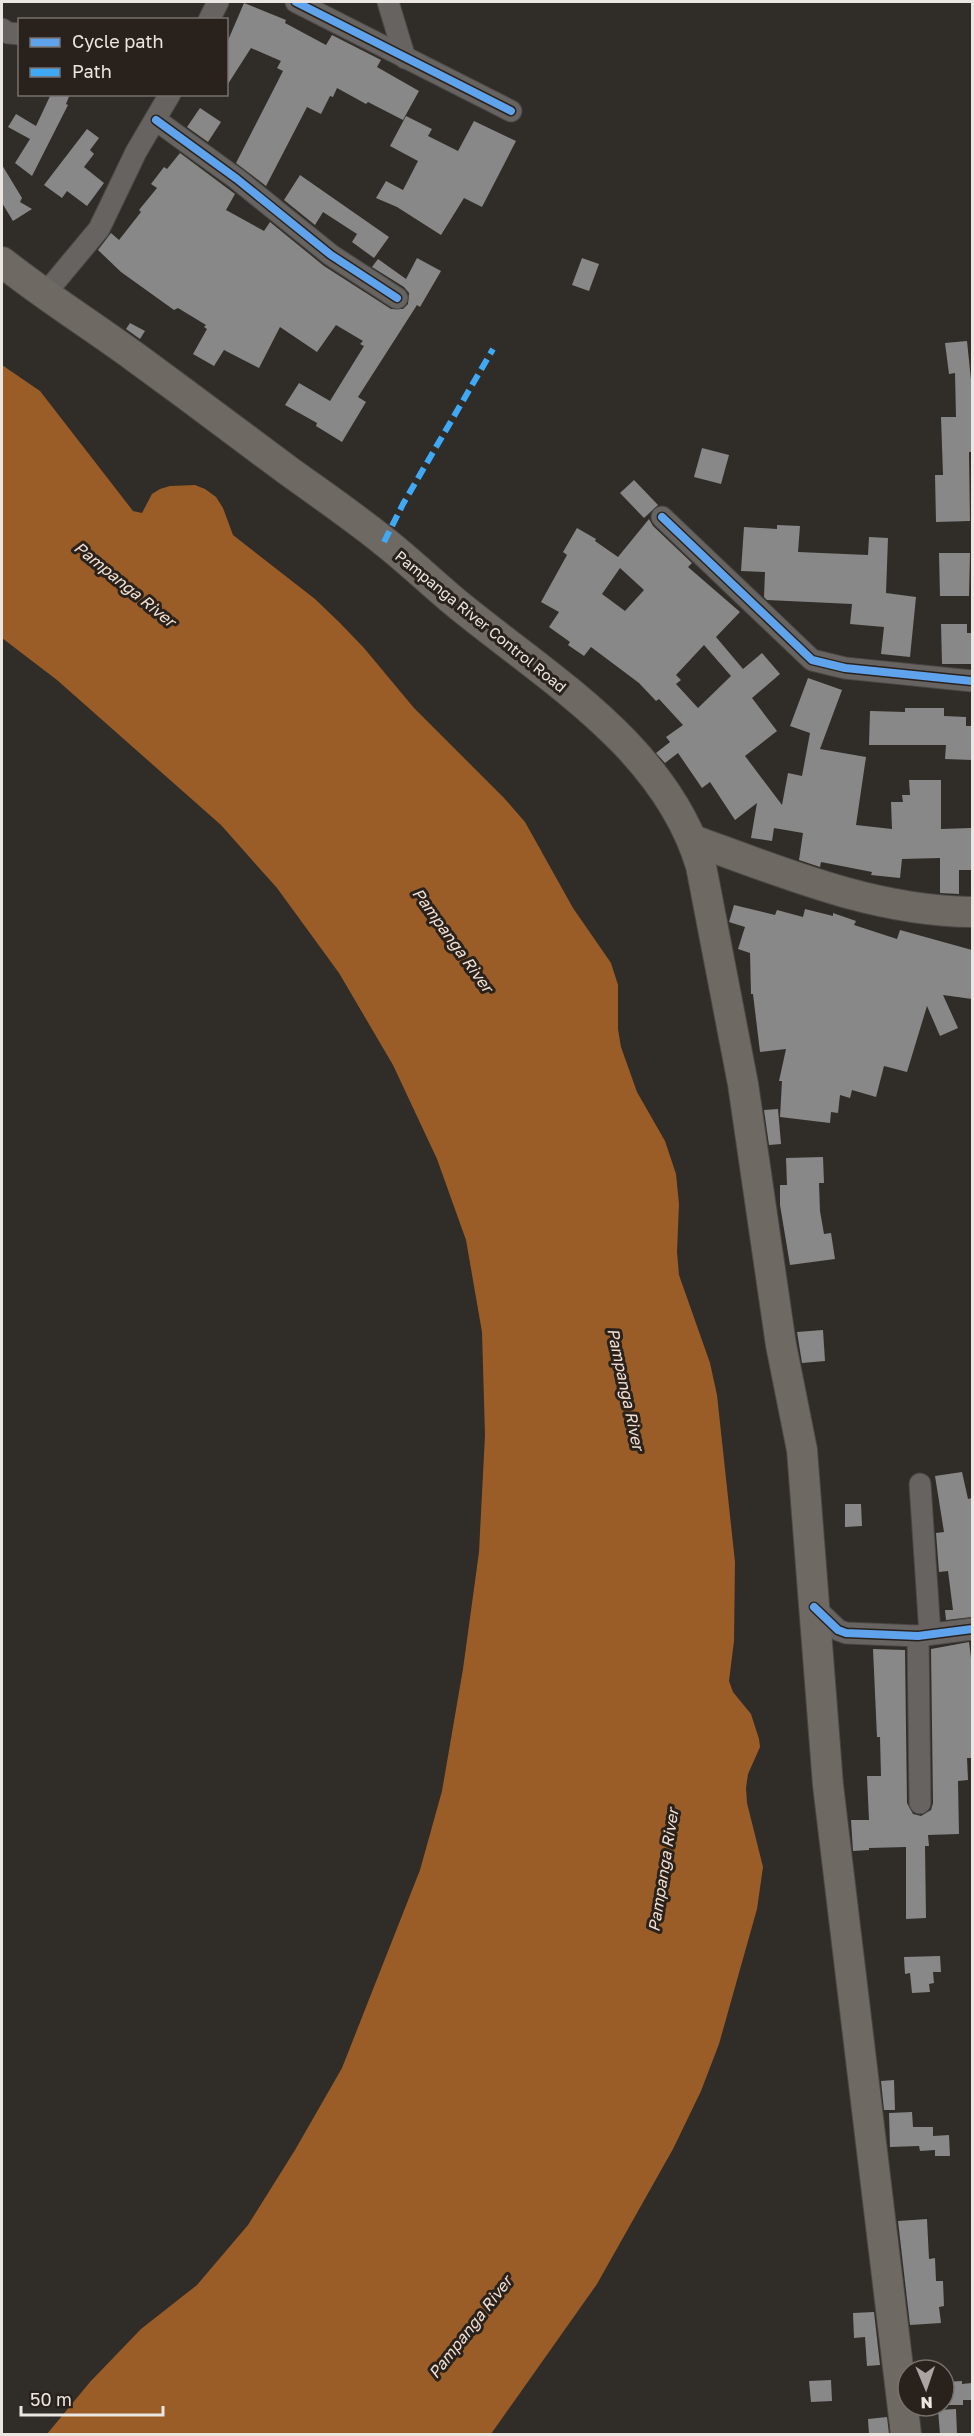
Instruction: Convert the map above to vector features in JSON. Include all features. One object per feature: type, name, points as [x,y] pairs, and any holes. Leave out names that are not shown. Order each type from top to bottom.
[{"type":"main road","name":"Pampanga River Control Road","points":[[2,262],[44,295],[134,356],[384,542],[611,727],[638,757],[664,792],[693,840],[701,866],[743,1084],[779,1334],[802,1450],[828,1785],[906,2434]]},
{"type":"main road","points":[[693,840],[811,883],[887,903],[928,910],[972,912]]},
{"type":"street","points":[[210,18],[218,2]]},
{"type":"street","points":[[296,2],[511,111]]},
{"type":"street","points":[[388,2],[405,58]]},
{"type":"street","points":[[2,29],[8,33],[18,34]]},
{"type":"street","points":[[44,295],[99,229],[136,152],[169,96]]},
{"type":"street","points":[[156,120],[245,185],[331,255],[397,298]]},
{"type":"street","points":[[662,517],[812,660],[844,668],[972,681]]},
{"type":"street","points":[[920,1484],[924,1635],[920,1803]]},
{"type":"street","points":[[814,1607],[838,1630],[846,1633],[924,1635],[972,1629]]},
{"type":"water","name":"Pampanga River","points":[[2,365],[40,391],[133,511],[142,513],[152,494],[170,486],[195,485],[216,497],[223,508],[233,535],[315,599],[340,623],[414,708],[525,822],[573,908],[611,963],[618,985],[618,1029],[621,1047],[637,1092],[665,1141],[676,1174],[679,1204],[677,1252],[679,1275],[710,1363],[717,1395],[735,1562],[734,1641],[729,1681],[733,1692],[751,1714],[760,1747],[748,1774],[746,1788],[747,1803],[763,1867],[757,1909],[719,2044],[701,2091],[673,2149],[597,2284],[491,2434],[47,2434],[90,2382],[141,2329],[197,2285],[248,2225],[342,2068],[420,1870],[442,1791],[463,1669],[479,1552],[485,1435],[482,1332],[466,1240],[437,1159],[393,1065],[339,973],[277,888],[221,825],[57,680],[2,638]]},
{"type":"building","points":[[244,3],[286,20],[285,23],[326,45],[332,35],[381,60],[377,67],[419,91],[403,120],[337,88],[321,114],[307,107],[266,186],[236,163],[283,71],[277,68],[281,61],[251,48],[228,84],[228,40]]},
{"type":"building","points":[[50,96],[69,96],[66,104],[68,105],[32,176],[15,163],[30,139],[8,127],[16,114],[36,126]]},
{"type":"building","points":[[200,108],[221,122],[208,142],[187,127]]},
{"type":"building","points":[[406,116],[432,129],[428,136],[458,151],[474,121],[516,141],[482,207],[464,198],[441,235],[397,207],[376,198],[386,181],[403,190],[418,161],[390,146]]},
{"type":"building","points":[[87,129],[99,138],[90,150],[94,154],[84,167],[104,183],[87,206],[67,191],[62,198],[44,185]]},
{"type":"building","points":[[180,153],[235,194],[226,210],[264,231],[270,222],[324,266],[391,309],[403,309],[408,304],[409,293],[404,287],[372,267],[378,259],[406,279],[417,258],[441,271],[420,307],[417,305],[358,397],[366,402],[342,442],[316,426],[317,423],[285,405],[299,383],[330,401],[364,346],[360,344],[363,341],[336,325],[317,352],[280,327],[259,368],[224,350],[214,366],[193,354],[207,329],[204,327],[206,325],[178,308],[174,310],[121,272],[98,250],[111,233],[119,240],[157,188],[151,184],[164,167],[167,169]]},
{"type":"building","points":[[2,165],[22,198],[20,202],[32,209],[13,221],[2,203]]},
{"type":"building","points":[[300,175],[389,237],[374,258],[352,242],[357,234],[323,212],[315,225],[284,200]]},
{"type":"building","points":[[582,258],[599,264],[589,291],[572,285]]},
{"type":"building","points":[[130,323],[145,331],[140,339],[126,329]]},
{"type":"building","points":[[967,341],[972,390],[972,452],[969,452],[970,521],[936,522],[935,475],[943,475],[941,417],[956,417],[955,373],[949,374],[945,343]]},
{"type":"building","points":[[702,448],[729,455],[721,484],[694,477]]},
{"type":"building","points":[[634,480],[658,505],[644,518],[620,493]]},
{"type":"building","points":[[649,519],[653,526],[692,563],[688,567],[740,612],[716,637],[743,669],[762,653],[780,674],[752,698],[777,731],[745,756],[782,805],[788,773],[802,776],[810,733],[790,726],[808,678],[842,690],[820,749],[866,757],[856,825],[892,829],[891,802],[903,802],[902,795],[910,795],[909,780],[941,780],[941,829],[971,828],[972,870],[959,870],[959,894],[940,893],[940,858],[902,859],[900,878],[871,875],[872,872],[821,862],[820,867],[799,860],[803,833],[774,828],[772,841],[751,838],[757,803],[735,820],[710,782],[702,788],[678,753],[665,763],[656,753],[670,742],[666,737],[683,725],[659,699],[656,701],[639,683],[591,647],[584,656],[568,645],[570,642],[549,627],[559,612],[541,602],[567,555],[563,552],[577,528],[596,539],[595,541],[618,557]],"holes":[[[620,568],[644,590],[625,611],[602,594]],[[704,645],[731,676],[698,708],[676,684],[681,680],[676,675]]]},
{"type":"building","points":[[777,525],[800,526],[798,552],[868,555],[869,537],[888,538],[886,593],[916,597],[910,657],[881,654],[884,627],[850,624],[852,604],[767,600],[764,597],[765,572],[741,571],[744,527],[777,529]]},
{"type":"building","points":[[939,553],[970,553],[969,596],[940,596]]},
{"type":"building","points":[[941,624],[967,624],[967,633],[972,633],[972,664],[942,664]]},
{"type":"building","points":[[905,708],[944,708],[944,716],[966,717],[966,726],[972,726],[972,760],[945,759],[946,745],[869,745],[870,711],[905,712]]},
{"type":"building","points":[[734,905],[775,915],[777,910],[803,917],[805,909],[833,916],[833,913],[856,921],[854,925],[897,939],[900,930],[972,950],[972,999],[943,995],[958,1028],[940,1036],[927,1006],[907,1072],[884,1066],[876,1097],[852,1090],[850,1098],[840,1095],[838,1113],[831,1112],[830,1123],[780,1117],[782,1081],[779,1081],[786,1049],[760,1052],[753,994],[751,994],[750,953],[738,949],[745,927],[729,922]]},
{"type":"building","points":[[778,1109],[781,1144],[769,1145],[764,1110]]},
{"type":"building","points":[[823,1157],[824,1183],[819,1183],[820,1211],[824,1234],[831,1233],[835,1259],[790,1265],[780,1205],[780,1185],[787,1185],[786,1158]]},
{"type":"building","points":[[823,1330],[825,1361],[802,1363],[797,1332]]},
{"type":"building","points":[[962,1472],[968,1499],[972,1498],[972,1617],[946,1620],[945,1610],[953,1610],[948,1571],[939,1572],[936,1533],[944,1532],[935,1476]]},
{"type":"building","points":[[845,1504],[861,1504],[862,1526],[845,1527]]},
{"type":"building","points":[[969,1642],[972,1666],[972,1758],[967,1758],[968,1780],[958,1781],[959,1834],[928,1835],[929,1846],[925,1846],[926,1918],[906,1919],[906,1847],[853,1851],[851,1820],[869,1820],[867,1776],[881,1776],[873,1649],[905,1650],[907,1803],[913,1814],[921,1816],[931,1810],[933,1803],[931,1649]]},
{"type":"building","points":[[940,1956],[941,1972],[933,1972],[934,1983],[929,1984],[930,1992],[912,1993],[910,1973],[905,1974],[904,1957]]},
{"type":"building","points":[[894,2080],[895,2110],[884,2110],[881,2081]]},
{"type":"building","points":[[912,2112],[913,2127],[933,2127],[933,2136],[949,2135],[950,2156],[935,2156],[935,2150],[920,2151],[919,2146],[890,2147],[889,2113]]},
{"type":"building","points":[[927,2219],[929,2259],[935,2258],[936,2281],[943,2281],[944,2306],[939,2307],[941,2323],[910,2325],[898,2221]]},
{"type":"building","points":[[874,2312],[880,2365],[867,2366],[865,2337],[854,2338],[853,2313]]},
{"type":"building","points":[[831,2380],[832,2401],[811,2402],[809,2381]]},
{"type":"building","points":[[956,2381],[962,2381],[962,2384],[972,2383],[972,2400],[963,2400],[963,2405],[956,2405]]},
{"type":"building","points":[[956,2409],[957,2434],[940,2434],[939,2418],[956,2418]]},
{"type":"building","points":[[887,2417],[889,2434],[869,2434],[868,2419]]},
{"type":"marked path","points":[[384,542],[403,504],[493,349]]},
{"type":"cycle path","points":[[296,2],[511,111]]},
{"type":"cycle path","points":[[156,120],[237,179],[331,255],[397,298]]},
{"type":"cycle path","points":[[662,517],[812,660],[845,668],[972,681]]},
{"type":"cycle path","points":[[814,1607],[838,1630],[846,1633],[918,1636],[972,1629]]}]
